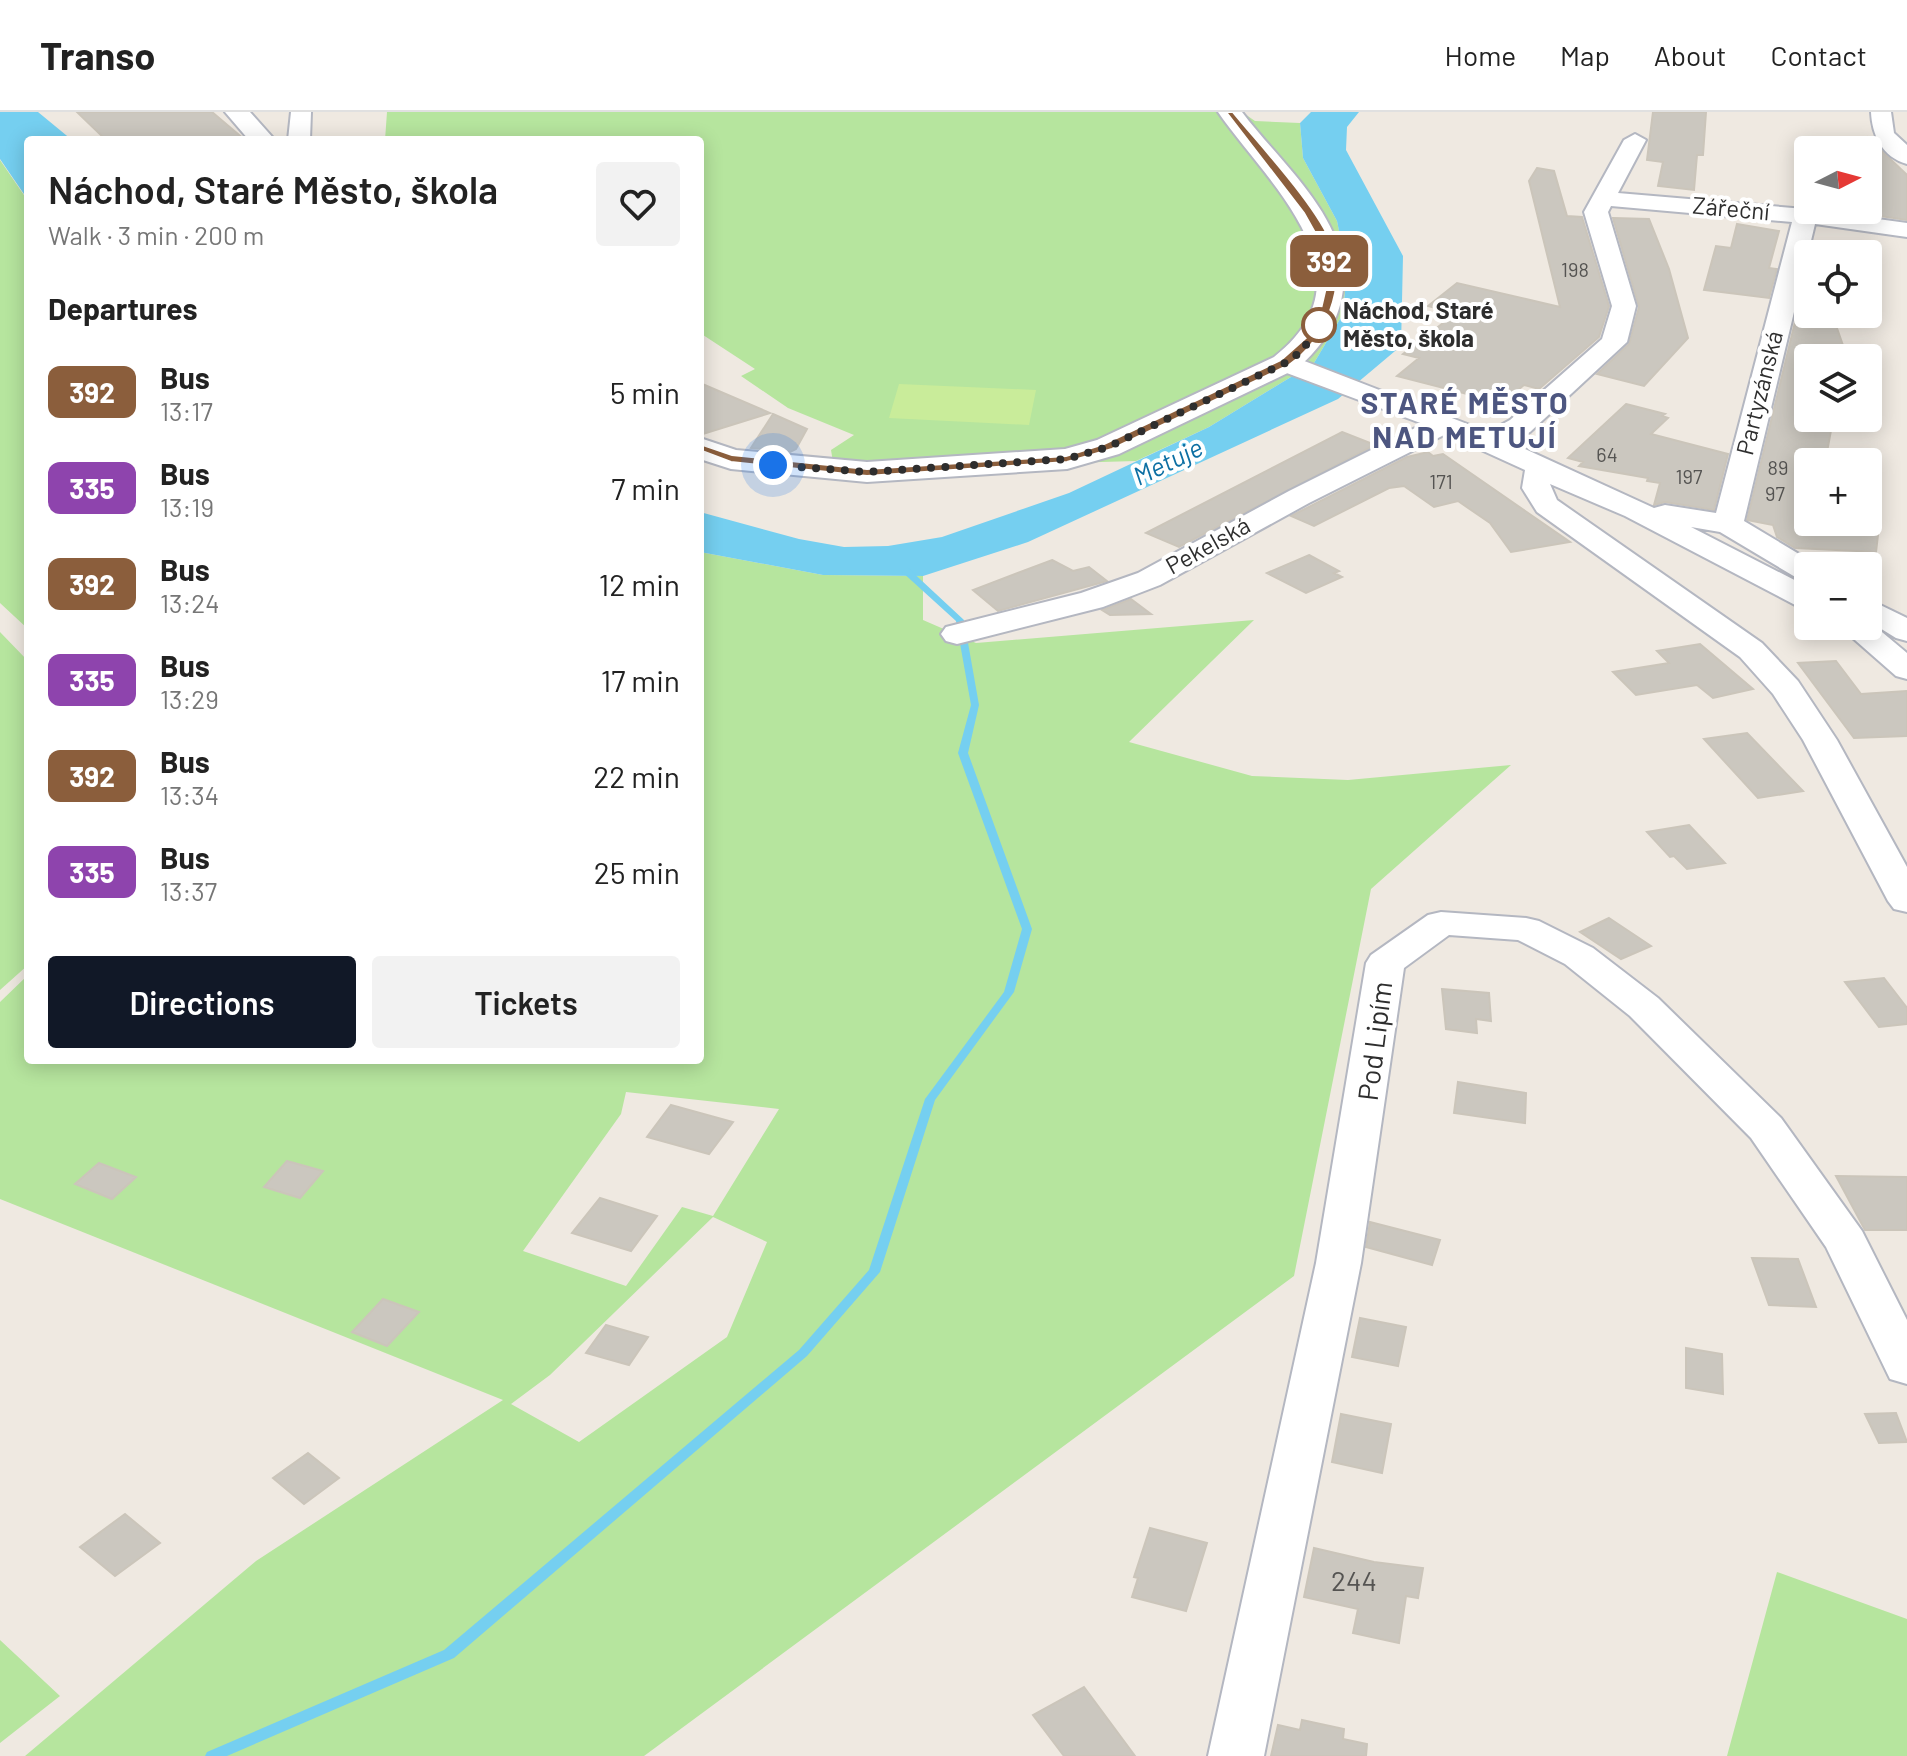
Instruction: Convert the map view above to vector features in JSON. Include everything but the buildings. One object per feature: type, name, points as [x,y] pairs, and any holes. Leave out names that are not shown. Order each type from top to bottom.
[{"type":"street","points":[[237,112],[259,136]]},
{"type":"street","points":[[299,136],[301,112]]},
{"type":"street","points":[[704,449],[731,459],[867,472],[1067,459],[1108,447],[1292,365],[1312,338],[1326,309],[1332,283],[1327,245],[1308,212],[1230,112]]},
{"type":"street","points":[[1881,112],[1883,135],[1907,157]]},
{"type":"street","points":[[1489,442],[1520,426],[1614,342],[1624,306],[1596,212],[1635,140]]},
{"type":"street","name":"Zářeční","points":[[1602,198],[1794,215]]},
{"type":"street","name":"Partyzánská","points":[[1728,524],[1803,224]]},
{"type":"street","name":"Zářeční","points":[[1863,224],[1907,230]]},
{"type":"street","points":[[1292,365],[1375,394],[1489,442],[1635,510],[1794,592]]},
{"type":"street","name":"Pekelská","points":[[957,634],[1092,600],[1149,579],[1299,497],[1446,423]]},
{"type":"street","points":[[1540,468],[1534,482],[1536,492],[1547,506],[1751,650],[1786,688],[1820,740],[1907,901]]},
{"type":"street","points":[[1635,510],[1728,524],[1794,564]]},
{"type":"street","points":[[1882,616],[1907,631]]},
{"type":"street","points":[[1872,640],[1907,669]]},
{"type":"street","name":"Pod Lipím","points":[[1236,1756],[1319,1374],[1366,1116],[1385,963],[1441,923],[1526,929],[1579,956],[1644,1007],[1766,1128],[1846,1242],[1907,1367]]},
{"type":"green space","points":[[387,112],[1242,112],[1255,121],[1300,123],[1303,158],[1337,221],[1347,270],[1343,314],[1314,363],[1209,427],[1136,461],[962,466],[833,462],[831,450],[854,435],[788,408],[741,376],[755,369],[704,336],[704,136],[385,136]]},
{"type":"green space","points":[[0,160],[24,195],[24,625],[0,603]]},
{"type":"green space","points":[[899,384],[1036,390],[1029,425],[889,418]]},
{"type":"green space","points":[[704,553],[823,575],[923,576],[923,620],[976,643],[1254,620],[1129,742],[1252,776],[1348,780],[1511,765],[1371,889],[1294,1276],[644,1756],[25,1756],[256,1561],[503,1400],[0,1199],[0,1002],[24,979],[24,1064],[704,1064]],"holes":[[[626,1092],[779,1109],[713,1216],[682,1207],[626,1286],[523,1251],[621,1114]],[[713,1217],[767,1242],[727,1337],[579,1442],[511,1404],[550,1375]]]},
{"type":"green space","points":[[0,632],[24,657],[24,969],[0,990]]},
{"type":"green space","points":[[1777,1572],[1907,1619],[1907,1756],[1727,1756]]},
{"type":"green space","points":[[0,1640],[60,1696],[0,1743]]},
{"type":"water","points":[[0,112],[38,112],[67,136],[24,136],[24,194],[0,159]]},
{"type":"water","name":"Metuje","points":[[1311,112],[1359,112],[1347,127],[1346,150],[1403,256],[1401,346],[1338,399],[1028,542],[923,576],[823,575],[704,553],[704,513],[799,539],[844,547],[888,546],[942,537],[1069,493],[1209,427],[1314,363],[1343,314],[1347,270],[1337,221],[1303,158],[1300,123]]},
{"type":"waterway","points":[[212,1756],[449,1654],[803,1353],[874,1272],[930,1099],[1009,992],[1027,929],[963,753],[975,705],[960,620],[904,569]]},
{"type":"bus line","name":"392","points":[[704,449],[731,459],[867,472],[1067,459],[1108,447],[1285,363],[1302,351],[1312,338],[1326,309],[1332,283],[1327,245],[1308,212],[1230,112]]},
{"type":"place","name":"Náchod, Staré Město, škola","points":[[1319,325]]},
{"type":"district","name":"STARÉ MĚSTO NAD METUJÍ","points":[[1465,421]]},
{"type":"route","points":[[773,465],[867,472],[1067,459],[1108,447],[1285,363],[1302,351],[1319,325]]}]
